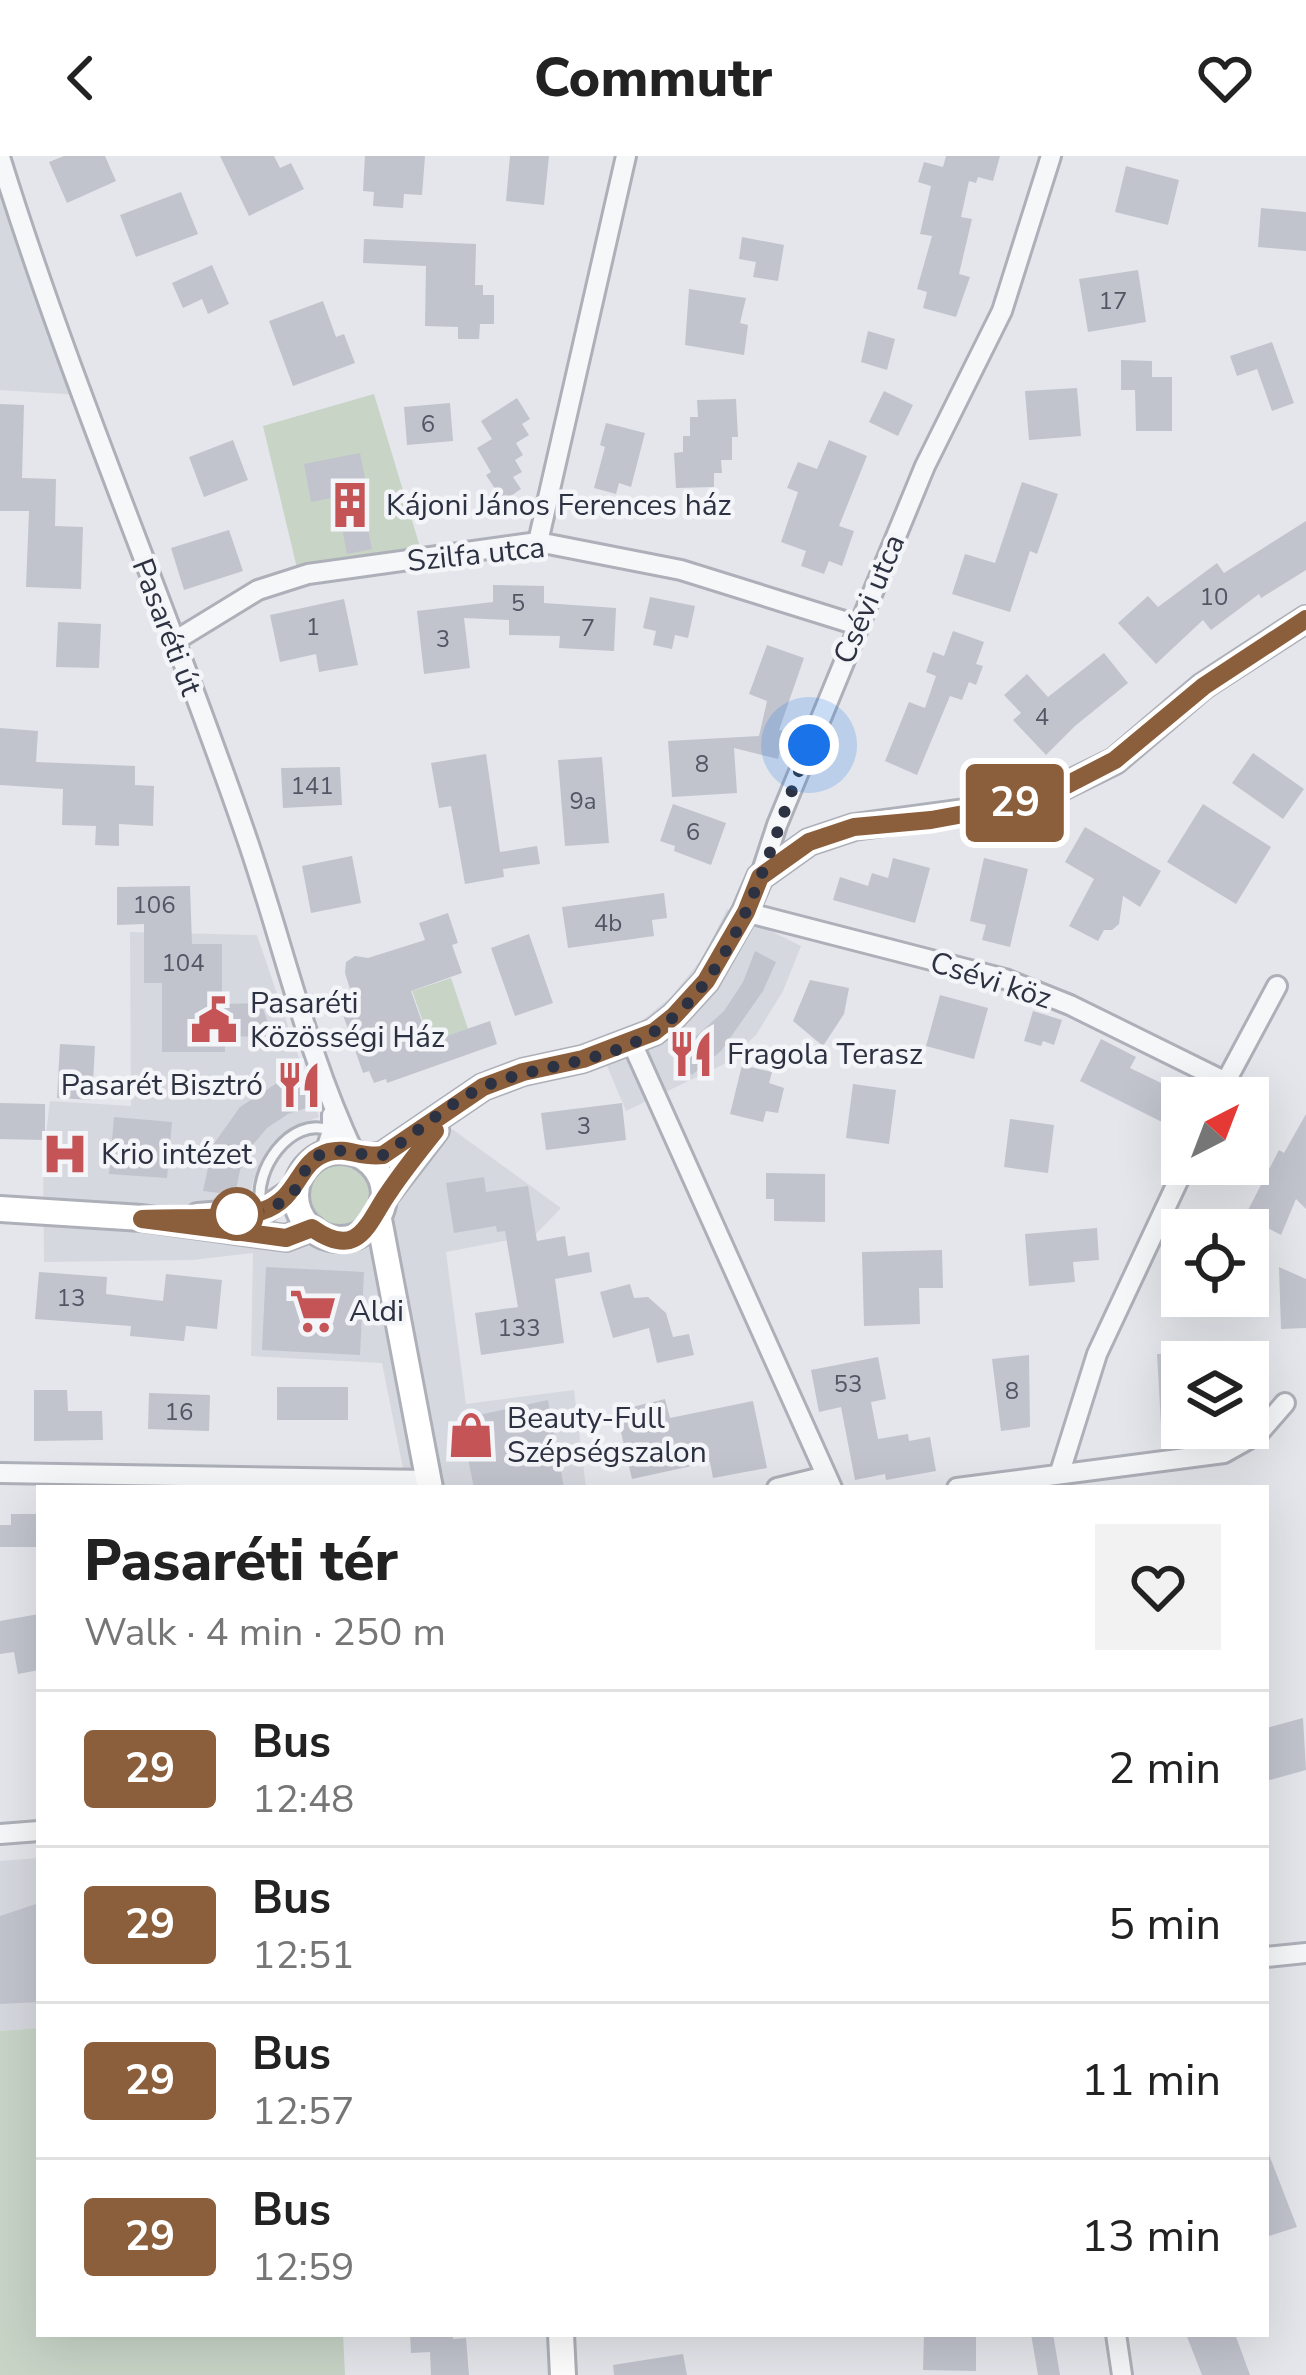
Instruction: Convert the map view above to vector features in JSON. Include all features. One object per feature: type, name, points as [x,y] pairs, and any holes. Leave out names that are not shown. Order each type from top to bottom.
[{"type":"street","points":[[538,542],[626,156]]},
{"type":"street","name":"Csévi utca","points":[[359,1155],[383,1155],[460,1100],[523,1072],[632,1043],[654,1032],[690,1000],[746,912],[857,625],[925,466],[1002,311],[1052,156]]},
{"type":"street","name":"Pasaréti út","points":[[0,157],[44,296],[244,830],[332,1098],[359,1155]]},
{"type":"street","name":"Szilfa utca","points":[[173,642],[258,590],[308,574],[538,542],[681,570],[857,625]]},
{"type":"street","points":[[760,877],[826,834],[1002,807],[1057,790],[1115,760],[1204,686],[1306,619]]},
{"type":"street","name":"Csévi köz","points":[[746,912],[1006,979],[1070,1005],[1198,1077]]},
{"type":"street","points":[[1228,1077],[1277,986]]},
{"type":"street","points":[[632,1043],[829,1482]]},
{"type":"street","name":"Pasaréti út","points":[[329,1142],[332,1098]]},
{"type":"street","name":"Csévi utca","points":[[381,1207],[460,1100]]},
{"type":"street","points":[[0,1473],[429,1484],[393,1301],[375,1169],[359,1155],[329,1142],[306,1167],[296,1189],[262,1211],[142,1219]]},
{"type":"street","points":[[1060,1472],[1097,1354],[1176,1185]]},
{"type":"street","points":[[296,1189],[301,1213],[312,1228],[371,1262],[393,1301]]},
{"type":"street","points":[[338,1239],[362,1233],[381,1207]]},
{"type":"street","points":[[0,1209],[142,1219],[286,1238],[312,1228]]},
{"type":"street","points":[[976,1485],[1224,1453],[1258,1434],[1285,1403]]},
{"type":"street","points":[[0,1834],[36,1831]]},
{"type":"street","points":[[1269,1958],[1306,1953]]},
{"type":"street","points":[[561,2337],[563,2375]]},
{"type":"street","points":[[1116,2337],[1122,2375]]},
{"type":"lane","points":[[286,1238],[262,1211],[258,1192],[274,1154],[304,1128],[321,1126],[329,1142]]},
{"type":"shaded area","points":[[0,157],[80,395],[0,390]]},
{"type":"shaded area","points":[[727,909],[801,946],[783,991],[756,1035],[724,1064],[626,1111],[597,1042],[639,1023],[671,997],[704,956]]},
{"type":"shaded area","points":[[130,932],[257,935],[319,1117],[290,1128],[267,1150],[253,1181],[242,1234],[393,1249],[391,1217],[406,1177],[452,1129],[561,1208],[535,1235],[446,1252],[466,1404],[574,1390],[586,1485],[406,1485],[382,1363],[251,1356],[253,1253],[192,1260],[44,1262],[43,1159],[50,1101],[131,1106]]},
{"type":"shaded area","points":[[36,1858],[36,2028],[0,2031],[0,1861]]},
{"type":"green space","points":[[374,394],[420,547],[297,568],[263,426]]},
{"type":"green space","points":[[451,978],[468,1029],[430,1041],[412,991]]},
{"type":"green space","points":[[340,1162],[362,1172],[372,1194],[362,1216],[340,1226],[318,1216],[308,1194],[318,1172]]},
{"type":"green space","points":[[36,2028],[36,2337],[343,2337],[345,2375],[0,2375],[0,2031]]},
{"type":"building","points":[[64,156],[105,156],[116,181],[67,203],[49,162]]},
{"type":"building","points":[[220,156],[274,156],[280,168],[291,163],[304,189],[249,216]]},
{"type":"building","points":[[365,156],[425,156],[422,195],[404,194],[403,208],[373,206],[374,192],[363,191]]},
{"type":"building","points":[[510,156],[549,156],[544,205],[506,201]]},
{"type":"building","points":[[946,156],[1000,156],[993,181],[978,177],[976,183],[969,181],[961,217],[972,219],[959,274],[970,277],[956,317],[923,308],[927,292],[917,289],[932,236],[920,234],[931,186],[918,182],[924,162],[943,167]]},
{"type":"building","points":[[1126,166],[1179,180],[1168,225],[1115,212]]},
{"type":"building","points":[[181,192],[198,234],[136,257],[120,215]]},
{"type":"building","points":[[1261,208],[1306,212],[1306,251],[1258,247]]},
{"type":"building","points":[[742,237],[784,245],[778,281],[753,277],[756,262],[739,259]]},
{"type":"building","points":[[364,239],[476,244],[475,285],[483,285],[483,295],[494,295],[494,324],[480,324],[479,339],[458,339],[458,327],[425,326],[426,266],[363,263]]},
{"type":"building","points":[[212,265],[229,304],[208,314],[202,299],[183,308],[172,283]]},
{"type":"building","points":[[1138,270],[1146,322],[1088,332],[1079,279]]},
{"type":"building","points":[[689,289],[746,298],[740,323],[748,325],[744,355],[685,345]]},
{"type":"building","points":[[323,301],[336,337],[344,334],[355,363],[293,386],[269,321]]},
{"type":"building","points":[[868,331],[895,339],[887,370],[861,362]]},
{"type":"building","points":[[1272,342],[1294,403],[1272,411],[1257,369],[1237,376],[1230,356]]},
{"type":"building","points":[[1121,360],[1152,361],[1152,377],[1172,377],[1172,431],[1136,431],[1135,390],[1121,390]]},
{"type":"building","points":[[1077,388],[1081,436],[1029,440],[1025,391]]},
{"type":"building","points":[[884,391],[913,405],[898,436],[869,422]]},
{"type":"building","points":[[517,398],[530,419],[522,424],[529,435],[516,443],[523,455],[515,460],[522,472],[513,477],[521,489],[503,501],[486,475],[491,472],[477,448],[492,439],[481,421]]},
{"type":"building","points":[[736,399],[738,437],[732,437],[732,460],[721,460],[722,473],[714,473],[714,487],[676,488],[674,453],[683,452],[683,436],[690,436],[690,417],[698,417],[697,400]]},
{"type":"building","points":[[450,403],[453,441],[407,445],[404,407]]},
{"type":"building","points":[[0,404],[24,405],[22,478],[56,479],[55,526],[83,527],[81,589],[26,587],[29,511],[0,511]]},
{"type":"building","points":[[606,423],[645,433],[631,487],[619,483],[616,494],[594,488]]},
{"type":"building","points":[[233,440],[248,480],[204,497],[189,457]]},
{"type":"building","points":[[829,440],[867,456],[839,526],[854,531],[842,566],[829,561],[824,574],[801,566],[806,551],[781,542],[798,492],[787,488],[798,462],[817,469]]},
{"type":"building","name":"Kájoni János Ferences ház","points":[[360,453],[367,488],[360,490],[372,549],[347,554],[336,497],[311,502],[304,464]]},
{"type":"building","points":[[1022,482],[1058,494],[1037,554],[1030,551],[1010,612],[952,594],[965,554],[995,563]]},
{"type":"building","points":[[1306,521],[1306,570],[1261,598],[1259,594],[1211,630],[1203,620],[1156,664],[1118,623],[1148,596],[1158,607],[1217,563],[1224,573]]},
{"type":"building","points":[[229,530],[243,571],[184,590],[171,548]]},
{"type":"building","points":[[493,585],[544,586],[544,603],[616,608],[614,651],[559,648],[560,636],[509,635],[509,620],[464,618],[470,668],[424,674],[417,611],[493,602]]},
{"type":"building","points":[[650,597],[695,606],[688,638],[675,635],[672,649],[653,645],[656,631],[643,628]]},
{"type":"building","points":[[344,599],[358,665],[319,672],[316,654],[280,662],[270,615]]},
{"type":"building","points":[[58,622],[101,624],[99,668],[56,667]]},
{"type":"building","points":[[953,631],[984,642],[976,664],[983,666],[976,685],[969,682],[962,700],[950,696],[917,775],[885,761],[909,702],[925,708],[936,676],[926,672],[933,652],[944,656]]},
{"type":"building","points":[[767,645],[804,658],[779,730],[785,731],[778,759],[734,748],[737,793],[672,797],[668,741],[759,736],[767,701],[749,694]]},
{"type":"building","points":[[1104,653],[1128,683],[1046,755],[1013,720],[1021,713],[1004,695],[1027,674],[1048,697]]},
{"type":"building","points":[[0,728],[38,731],[36,762],[135,766],[135,785],[154,786],[153,826],[119,824],[119,846],[95,845],[96,826],[62,825],[63,789],[0,785]]},
{"type":"building","points":[[1253,753],[1304,789],[1283,819],[1232,783]]},
{"type":"building","points":[[486,754],[500,852],[537,846],[540,864],[503,869],[504,877],[465,884],[451,806],[439,808],[431,763]]},
{"type":"building","points":[[602,757],[609,843],[565,846],[558,760]]},
{"type":"building","points":[[340,767],[342,805],[283,808],[281,768]]},
{"type":"building","points":[[673,804],[726,823],[711,865],[660,841]]},
{"type":"building","points":[[1203,804],[1271,847],[1236,904],[1167,862]]},
{"type":"building","points":[[1085,827],[1161,871],[1140,907],[1123,896],[1119,924],[1104,930],[1098,941],[1069,926],[1094,879],[1065,862]]},
{"type":"building","points":[[352,856],[361,903],[311,913],[302,866]]},
{"type":"building","points":[[893,858],[930,868],[915,923],[833,900],[840,877],[868,886],[872,873],[888,878]]},
{"type":"building","points":[[984,858],[1028,869],[1010,947],[982,940],[986,925],[970,921]]},
{"type":"building","points":[[190,886],[192,944],[222,944],[222,1004],[261,1003],[273,1037],[225,1036],[225,1052],[162,1052],[162,983],[144,983],[144,924],[117,925],[117,887]]},
{"type":"building","points":[[664,893],[667,918],[652,920],[654,936],[568,948],[562,907]]},
{"type":"building","points":[[448,913],[462,973],[411,991],[429,1042],[490,1021],[497,1044],[387,1083],[386,1079],[374,1083],[369,1071],[363,1073],[341,1009],[347,1007],[341,991],[350,989],[346,962],[425,940],[419,923]]},
{"type":"building","points":[[529,934],[553,1003],[515,1016],[491,948]]},
{"type":"building","points":[[755,951],[776,962],[763,991],[721,1051],[692,1075],[673,1057],[724,1011]]},
{"type":"building","points":[[810,980],[849,988],[844,1014],[823,1046],[793,1021]]},
{"type":"building","points":[[940,995],[988,1008],[974,1059],[926,1046]]},
{"type":"building","points":[[1033,1011],[1062,1020],[1054,1045],[1024,1041]]},
{"type":"building","points":[[1101,1039],[1136,1057],[1130,1068],[1161,1083],[1161,1122],[1080,1081]]},
{"type":"building","points":[[60,1044],[95,1046],[92,1100],[57,1098]]},
{"type":"building","points":[[742,1065],[772,1072],[769,1083],[784,1088],[778,1113],[766,1111],[763,1122],[730,1114]]},
{"type":"building","points":[[304,1075],[312,1106],[267,1128],[240,1170],[235,1195],[203,1191],[213,1145],[240,1107],[280,1081]]},
{"type":"building","points":[[853,1084],[896,1090],[889,1144],[846,1138]]},
{"type":"building","points":[[0,1103],[45,1104],[45,1140],[0,1139]]},
{"type":"building","points":[[622,1103],[626,1140],[546,1150],[541,1113]]},
{"type":"building","points":[[1306,1114],[1306,1209],[1296,1199],[1281,1235],[1269,1229],[1269,1209],[1249,1209],[1261,1185],[1269,1185],[1269,1169],[1279,1150],[1284,1153]]},
{"type":"building","points":[[114,1117],[172,1122],[167,1178],[109,1174]]},
{"type":"building","points":[[1010,1119],[1054,1125],[1048,1173],[1004,1167]]},
{"type":"building","points":[[766,1173],[825,1174],[825,1222],[774,1221],[774,1199],[766,1199]]},
{"type":"building","points":[[484,1177],[486,1192],[528,1186],[537,1241],[565,1236],[568,1256],[589,1252],[592,1272],[555,1279],[564,1343],[481,1355],[475,1313],[518,1307],[505,1231],[497,1232],[496,1226],[454,1233],[446,1183]]},
{"type":"building","points":[[1097,1228],[1099,1260],[1073,1262],[1075,1282],[1029,1286],[1025,1234]]},
{"type":"building","points":[[942,1250],[943,1288],[919,1288],[920,1324],[864,1326],[862,1252]]},
{"type":"building","name":"Aldi","points":[[266,1267],[364,1272],[360,1355],[262,1350]]},
{"type":"building","points":[[1279,1267],[1306,1279],[1306,1328],[1281,1329]]},
{"type":"building","points":[[39,1272],[107,1277],[106,1294],[163,1301],[166,1274],[222,1280],[217,1329],[186,1326],[184,1341],[130,1336],[131,1326],[35,1319]]},
{"type":"building","points":[[630,1284],[634,1298],[648,1297],[666,1313],[673,1337],[689,1334],[694,1355],[657,1363],[649,1328],[613,1338],[600,1292]]},
{"type":"building","points":[[1157,1354],[1161,1354],[1161,1425]]},
{"type":"building","points":[[1029,1355],[1030,1427],[1001,1431],[992,1359]]},
{"type":"building","points":[[878,1357],[886,1399],[871,1402],[878,1439],[908,1434],[909,1441],[930,1437],[936,1471],[855,1480],[841,1407],[819,1412],[811,1370]]},
{"type":"building","points":[[277,1387],[348,1387],[348,1420],[277,1420]]},
{"type":"building","points":[[34,1390],[67,1390],[68,1411],[102,1411],[103,1440],[34,1441]]},
{"type":"building","points":[[149,1393],[210,1395],[209,1431],[148,1429]]},
{"type":"building","points":[[665,1399],[670,1418],[753,1401],[767,1468],[713,1478],[710,1462],[632,1479],[616,1411]]},
{"type":"building","points":[[548,1400],[563,1485],[473,1485],[460,1419]]},
{"type":"building","points":[[11,1514],[36,1514],[36,1547],[0,1547],[0,1525],[11,1525]]},
{"type":"building","points":[[36,1615],[36,1671],[18,1674],[14,1652],[0,1654],[0,1621]]},
{"type":"building","points":[[1303,1718],[1306,1770],[1269,1780],[1269,1727]]},
{"type":"building","points":[[36,1904],[36,2002],[0,2004],[0,1916]]},
{"type":"building","points":[[1269,2155],[1297,2227],[1269,2236]]},
{"type":"building","points":[[410,2337],[466,2338],[469,2375],[431,2375],[430,2352],[411,2353]]},
{"type":"building","points":[[924,2337],[976,2337],[976,2371],[923,2370]]},
{"type":"building","points":[[1032,2337],[1054,2337],[1060,2375],[1038,2375]]},
{"type":"building","points":[[1187,2337],[1236,2337],[1250,2375],[1202,2375]]},
{"type":"building","points":[[683,2354],[687,2375],[614,2375],[613,2365]]},
{"type":"bus line","name":"29","points":[[435,1131],[383,1199],[372,1225],[351,1238],[327,1237],[312,1228],[286,1238],[142,1219],[262,1211],[296,1189],[299,1177],[315,1158],[340,1150],[364,1158],[383,1155],[483,1087],[523,1072],[583,1059],[654,1032],[706,981],[746,912],[760,877],[809,842],[854,827],[931,820],[1002,807],[1057,790],[1115,760],[1204,686],[1306,619]]},
{"type":"place","name":"Kájoni János Ferences ház","points":[[350,505]]},
{"type":"place","name":"Pasaréti Közösségi Ház","points":[[214,1020]]},
{"type":"place","name":"Fragola Terasz","points":[[691,1054]]},
{"type":"place","name":"Pasarét Bisztró","points":[[299,1085]]},
{"type":"place","name":"Krio intézet","points":[[65,1154]]},
{"type":"place","name":"Aldi","points":[[313,1311]]},
{"type":"place","name":"Beauty-Full Szépségszalon","points":[[471,1435]]},
{"type":"route","points":[[237,1214],[249,1215],[278,1204],[296,1189],[306,1167],[326,1153],[340,1150],[364,1158],[383,1155],[483,1087],[632,1043],[674,1016],[706,981],[746,912],[809,745]]}]
